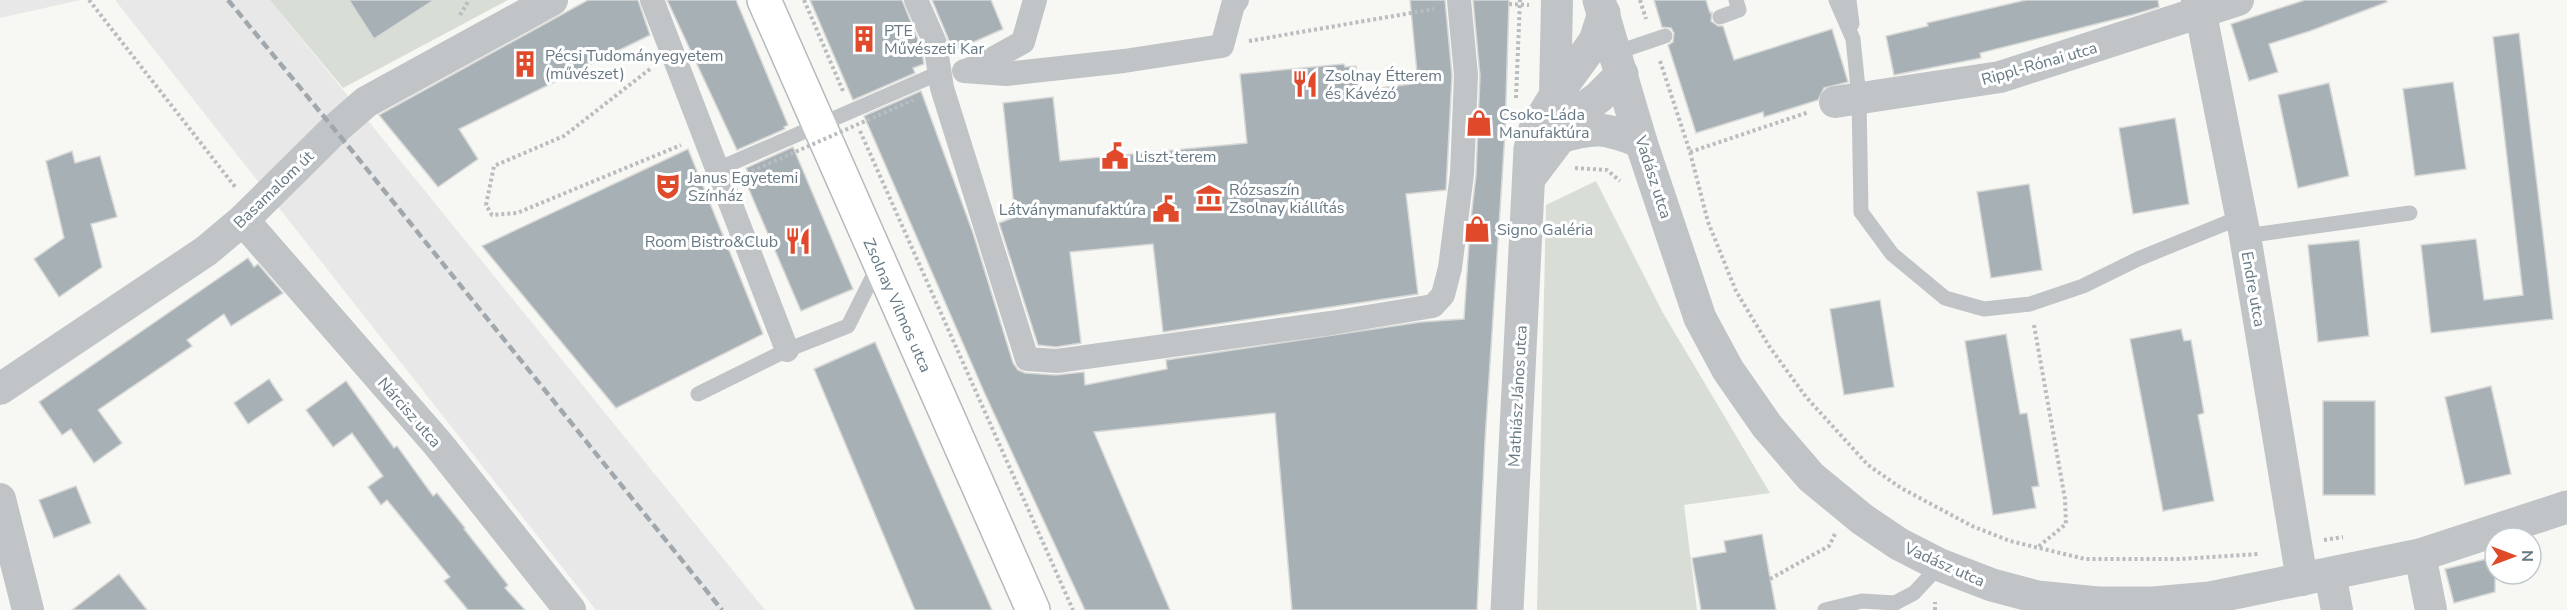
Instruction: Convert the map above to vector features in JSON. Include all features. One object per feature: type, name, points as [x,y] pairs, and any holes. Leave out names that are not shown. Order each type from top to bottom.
[{"type":"main road","name":"Zsolnay Vilmos utca","points":[[764,0],[1034,610]]},
{"type":"street","name":"Basamalom út","points":[[0,389],[206,251],[248,215],[335,129],[366,102],[552,0]]},
{"type":"street","points":[[652,0],[787,350]]},
{"type":"street","points":[[916,0],[935,43],[940,76],[1027,359],[1057,361],[1331,323],[1433,306],[1443,296],[1450,268],[1462,174],[1466,75],[1459,2]]},
{"type":"street","points":[[940,76],[964,71],[987,62],[1023,42],[1035,0]]},
{"type":"street","points":[[964,71],[1006,75],[1124,61],[1222,46],[1233,5],[1237,0]]},
{"type":"street","name":"Mathiász János utca","points":[[1554,96],[1557,0]]},
{"type":"street","name":"Rippl-Rónai utca","points":[[1847,100],[2000,77],[2199,7],[2238,0]]},
{"type":"street","name":"Mathiász János utca","points":[[1507,610],[1530,149],[1535,129],[1554,96],[1595,41],[1601,6]]},
{"type":"street","name":"Vadász utca","points":[[1601,6],[1641,142],[1700,318],[1728,370],[1767,426],[1811,477],[1862,519],[1899,544],[1940,565],[1992,585],[2037,597],[2098,603],[2153,603],[2210,598],[2420,555],[2567,507]]},
{"type":"street","name":"Endre utca","points":[[2199,7],[2243,226],[2297,545],[2337,610]]},
{"type":"street","points":[[1527,181],[1579,112],[1599,97],[1619,64]]},
{"type":"street","points":[[1560,137],[1585,129],[1611,129],[1641,142]]},
{"type":"street","name":"Nárcisz utca","points":[[248,215],[438,444],[570,610]]},
{"type":"street","points":[[0,499],[28,610]]},
{"type":"street","points":[[2420,555],[2431,610]]},
{"type":"lane","points":[[1720,17],[1739,10],[1736,0]]},
{"type":"lane","points":[[1836,0],[1853,39]]},
{"type":"lane","points":[[1849,0],[1853,39],[1847,100],[1861,212],[1892,254],[1945,298],[1984,309],[2030,304],[2083,286],[2138,259],[2243,226],[2410,213]]},
{"type":"lane","points":[[1619,64],[1659,38]]},
{"type":"lane","points":[[718,169],[940,76]]},
{"type":"lane","points":[[698,393],[787,350],[848,326],[879,264]]},
{"type":"lane","points":[[1824,610],[1862,601],[1895,603],[1914,593],[1940,565]]},
{"type":"path","points":[[89,0],[248,215]]},
{"type":"path","points":[[804,0],[1073,610]]},
{"type":"path","points":[[1640,0],[1659,38],[1708,222],[1736,291],[1775,354],[1806,398],[1868,465],[1936,508],[2000,537],[2085,559],[2180,559],[2281,553],[2297,545],[2343,537]]},
{"type":"path","points":[[1222,46],[1459,2]]},
{"type":"path","points":[[672,52],[564,136],[495,166],[486,205],[492,215],[517,213],[705,135]]},
{"type":"path","points":[[752,171],[913,100]]},
{"type":"path","points":[[1690,152],[1847,100]]},
{"type":"path","points":[[2030,304],[2065,499],[2066,524],[2038,548]]},
{"type":"path","points":[[1770,579],[1829,546]]},
{"type":"shaded area","points":[[0,0],[80,0],[0,18]]},
{"type":"shaded area","points":[[115,0],[270,0],[765,610],[596,610]]},
{"type":"shaded area","points":[[270,0],[508,0],[343,88]]},
{"type":"shaded area","points":[[1596,181],[1663,313],[1770,493],[1684,505],[1697,610],[1537,610],[1546,205]]},
{"type":"building","points":[[349,0],[434,0],[374,39]]},
{"type":"building","name":"Pécsi Tudományegyetem (művészet)","points":[[588,0],[638,0],[650,35],[459,129],[478,159],[438,187],[379,115]]},
{"type":"building","points":[[667,0],[736,0],[788,125],[784,127],[785,129],[737,150]]},
{"type":"building","name":"PTE Művészeti Kar","points":[[810,0],[902,0],[921,47],[924,64],[913,68],[915,73],[853,100]]},
{"type":"building","points":[[932,0],[991,0],[1003,29],[951,52],[948,38]]},
{"type":"building","points":[[1410,0],[1445,0],[1452,75],[1446,190],[1406,194],[1418,294],[1163,332],[1153,244],[1070,252],[1081,343],[1056,347],[1038,345],[999,223],[1015,217],[1003,103],[1053,97],[1060,161],[1247,143],[1240,74],[1344,64],[1345,67],[1356,66],[1358,91],[1418,83]]},
{"type":"building","points":[[1473,0],[1509,0],[1505,133],[1485,440],[1477,610],[1292,610],[1275,413],[1094,432],[1170,610],[1085,610],[985,394],[864,116],[921,91],[973,233],[1013,363],[1018,370],[1025,373],[1056,375],[1084,372],[1085,385],[1167,369],[1166,360],[1421,322],[1464,319],[1476,175],[1480,76]]},
{"type":"building","points":[[1654,0],[1706,0],[1710,13],[1712,12],[1711,21],[1718,26],[1723,26],[1734,60],[1832,29],[1848,82],[1824,88],[1818,100],[1764,117],[1763,112],[1696,133],[1668,45],[1673,42],[1674,33],[1671,28],[1662,27]]},
{"type":"building","points":[[2026,0],[2158,0],[2159,7],[1980,53],[1981,58],[1894,75],[1886,36],[1928,26],[1927,23]]},
{"type":"building","points":[[2305,0],[2386,0],[2387,2],[2269,44],[2278,72],[2249,81],[2231,24]]},
{"type":"building","points":[[2519,33],[2553,319],[2431,333],[2421,245],[2476,239],[2484,300],[2523,295],[2493,37]]},
{"type":"building","points":[[2453,82],[2466,169],[2415,176],[2403,89]]},
{"type":"building","points":[[2329,83],[2349,176],[2298,188],[2278,95]]},
{"type":"building","points":[[2175,118],[2189,204],[2133,214],[2119,128]]},
{"type":"building","points":[[793,147],[853,289],[801,311],[747,185],[753,183],[746,168]]},
{"type":"building","points":[[688,149],[763,334],[616,408],[482,246]]},
{"type":"building","points":[[72,151],[75,163],[100,156],[117,217],[91,224],[102,267],[59,297],[34,259],[64,238],[46,161]]},
{"type":"building","points":[[2029,184],[2042,270],[1991,278],[1977,192]]},
{"type":"building","points":[[2359,240],[2369,336],[2318,342],[2308,245]]},
{"type":"building","points":[[248,258],[254,267],[258,264],[283,293],[231,326],[224,314],[187,340],[192,346],[98,410],[122,443],[94,463],[71,429],[62,435],[39,402]]},
{"type":"building","points":[[1880,300],[1894,387],[1844,395],[1830,309]]},
{"type":"building","points":[[2181,329],[2184,341],[2191,340],[2204,413],[2198,415],[2214,501],[2163,511],[2130,339]]},
{"type":"building","points":[[2006,334],[2020,414],[2027,413],[2039,486],[2032,487],[2036,508],[1993,515],[1965,341]]},
{"type":"building","points":[[875,342],[992,610],[915,610],[814,369]]},
{"type":"building","points":[[269,379],[283,400],[248,424],[234,403]]},
{"type":"building","points":[[346,381],[394,448],[397,446],[433,496],[437,493],[508,585],[505,588],[525,610],[468,610],[444,581],[450,577],[387,500],[381,505],[368,487],[383,476],[352,433],[333,447],[306,410]]},
{"type":"building","points":[[2491,386],[2511,474],[2465,485],[2445,397]]},
{"type":"building","points":[[2323,401],[2375,401],[2375,495],[2323,495]]},
{"type":"building","points":[[76,486],[91,523],[54,538],[39,500]]},
{"type":"building","points":[[1762,534],[1776,610],[1701,610],[1692,558],[1726,552],[1724,541]]},
{"type":"building","points":[[2483,560],[2483,586],[2495,586],[2495,592],[2454,603],[2445,569]]},
{"type":"building","points":[[119,574],[147,610],[72,610]]},
{"type":"railway","points":[[228,0],[722,610]]},
{"type":"place","name":"PTE Művészeti Kar","points":[[864,39]]},
{"type":"place","name":"Pécsi Tudományegyetem (művészet)","points":[[525,64]]},
{"type":"place","name":"Zsolnay Étterem és Kávézó","points":[[1305,84]]},
{"type":"place","name":"Csoko-Láda Manufaktúra","points":[[1479,123]]},
{"type":"place","name":"Liszt-terem","points":[[1115,156]]},
{"type":"place","name":"Janus Egyetemi Színház","points":[[668,186]]},
{"type":"place","name":"Rózsaszín Zsolnay kiállítás","points":[[1209,198]]},
{"type":"place","name":"Látványmanufaktúra","points":[[1166,209]]},
{"type":"place","name":"Signo Galéria","points":[[1477,229]]},
{"type":"place","name":"Room Bistro&Club","points":[[798,241]]}]
